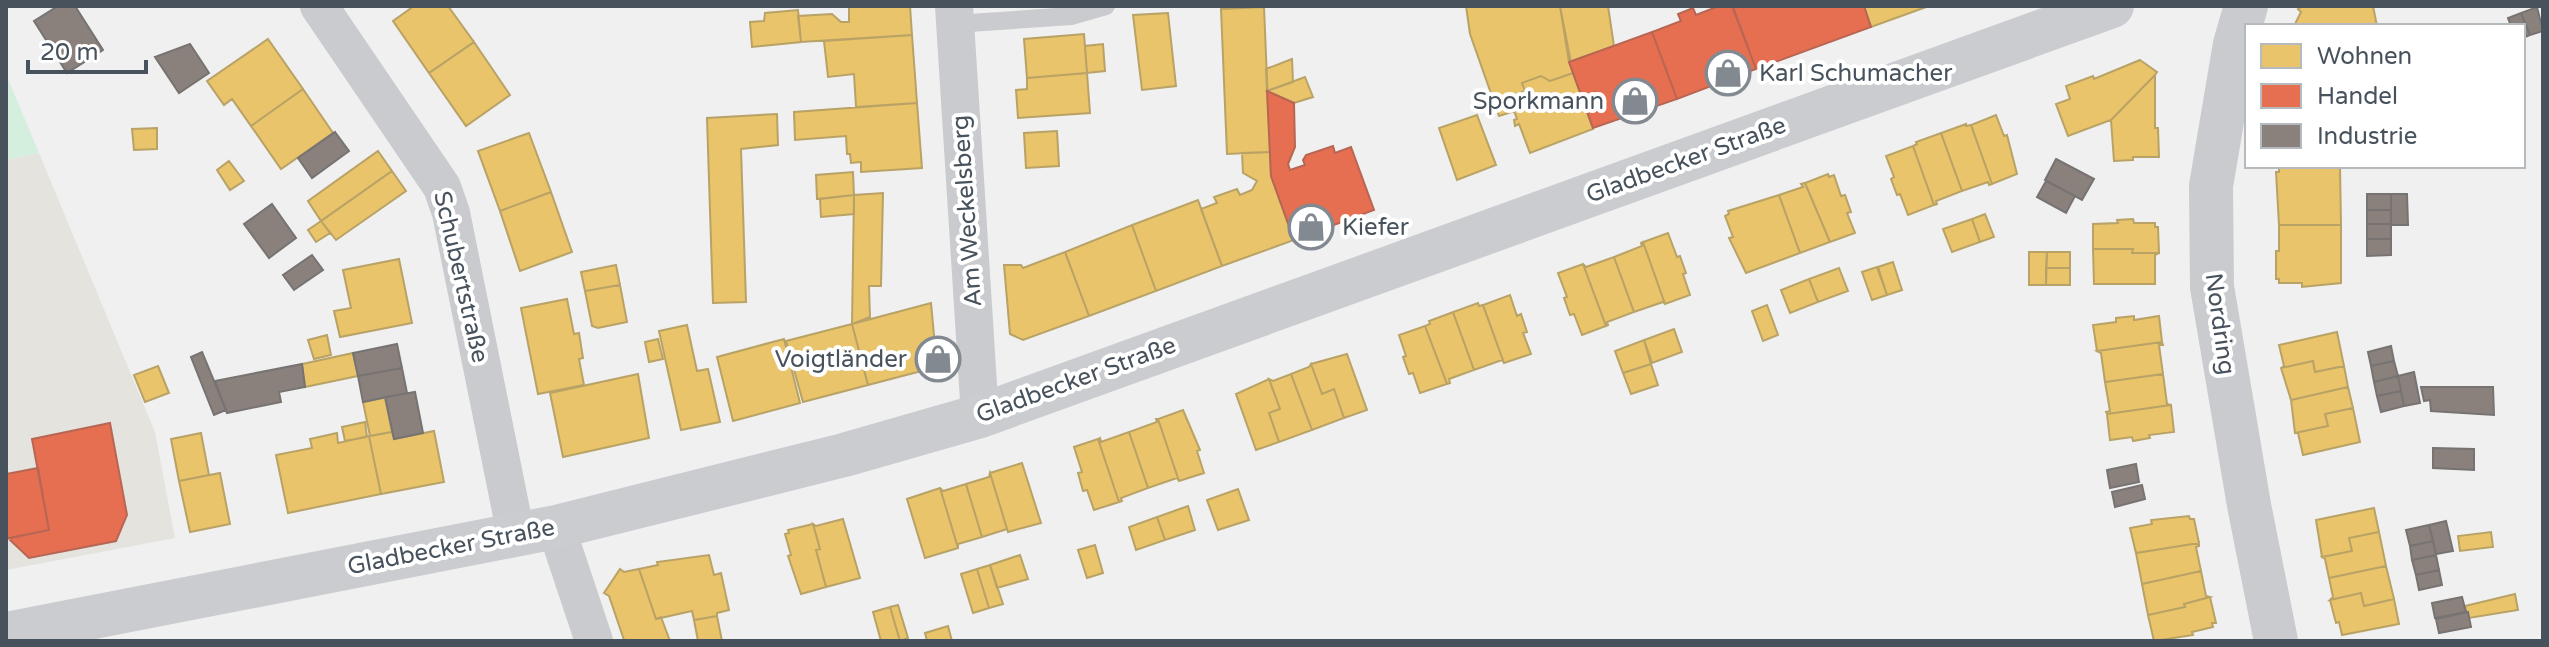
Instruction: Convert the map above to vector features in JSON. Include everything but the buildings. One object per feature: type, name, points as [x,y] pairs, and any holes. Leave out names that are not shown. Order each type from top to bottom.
[{"type":"main road","name":"Gladbecker Straße","points":[[6,634],[536,531],[844,455],[980,416],[2112,6]]},
{"type":"street","name":"Schubertstraße","points":[[319,6],[442,187],[536,531],[590,629]]},
{"type":"street","name":"Nordring","points":[[2246,6],[2235,44],[2211,186],[2212,287],[2276,641]]},
{"type":"street","name":"Am Weckelsberg","points":[[955,15],[980,416]]},
{"type":"lane","points":[[955,15],[1071,16],[1106,6]]},
{"type":"shaded area","points":[[39,153],[155,432],[175,538],[6,570],[6,160]]},
{"type":"green space","points":[[6,74],[39,153],[6,160]]},
{"type":"place","name":"Karl Schumacher","points":[[1728,73]]},
{"type":"place","name":"Sporkmann","points":[[1635,101]]},
{"type":"place","name":"Kiefer","points":[[1311,227]]},
{"type":"place","name":"Voigtländer","points":[[938,359]]}]
